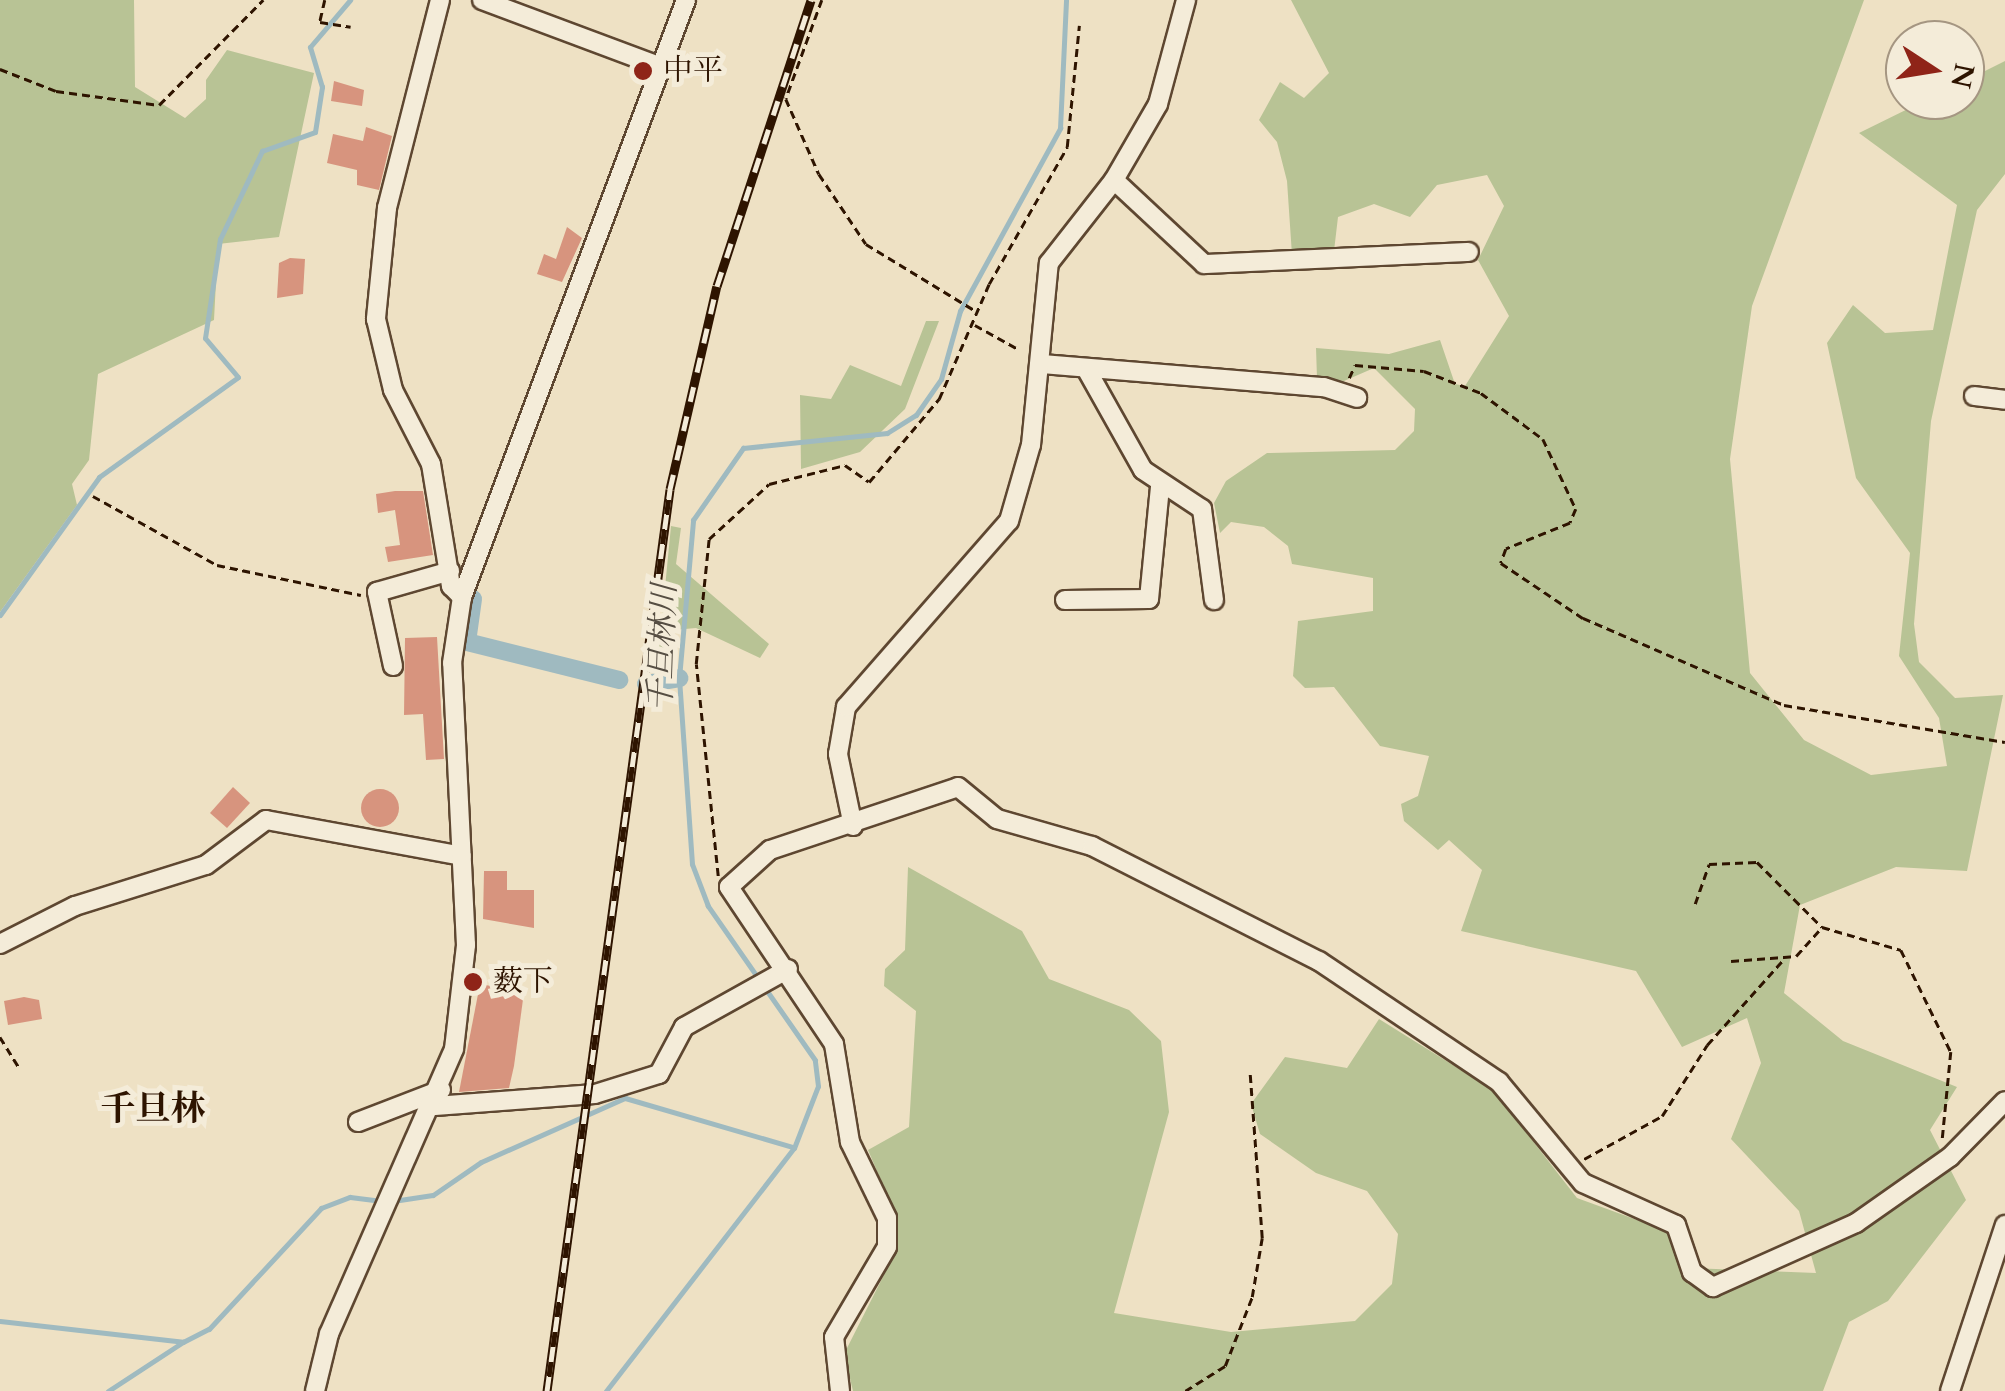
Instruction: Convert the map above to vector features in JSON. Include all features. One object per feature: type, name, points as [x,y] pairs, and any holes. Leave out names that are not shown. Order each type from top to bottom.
[{"type":"street","points":[[440,0],[387,208],[376,320],[393,390],[431,464],[450,571],[462,597]]},
{"type":"street","points":[[482,0],[661,67]]},
{"type":"street","points":[[315,1391],[329,1334],[438,1098],[463,996],[462,856],[452,662],[462,597],[686,0]]},
{"type":"street","points":[[853,826],[838,754],[846,707],[1003,533],[1019,498],[1042,364],[1049,263],[1114,180],[1169,79],[1186,0]]},
{"type":"street","points":[[1114,180],[1204,264],[1469,252]]},
{"type":"street","points":[[1042,364],[1088,372],[1327,391],[1357,398]]},
{"type":"street","points":[[1088,372],[1160,486],[1202,509],[1214,600]]},
{"type":"street","points":[[1974,396],[2005,400]]},
{"type":"street","points":[[1065,600],[1149,599],[1160,486]]},
{"type":"street","points":[[393,666],[377,592],[450,571]]},
{"type":"street","points":[[840,1391],[834,1337],[887,1247],[887,1218],[850,1142],[834,1044],[788,969],[754,936],[729,887],[770,850],[853,826],[958,787],[997,819],[1074,838],[1170,882],[1319,961],[1499,1082],[1583,1184],[1676,1225],[1692,1272],[1714,1287],[1856,1223],[1950,1158],[2005,1101]]},
{"type":"street","points":[[0,944],[74,906],[206,865],[266,820],[462,856]]},
{"type":"street","points":[[358,1122],[438,1098],[595,1094],[659,1074],[684,1027],[788,969]]},
{"type":"street","points":[[1950,1391],[2005,1225]]},
{"type":"path","points":[[0,69],[56,91],[159,105],[263,0]]},
{"type":"path","points":[[325,0],[320,22],[351,27]]},
{"type":"path","points":[[822,0],[787,106],[866,244],[975,311]]},
{"type":"path","points":[[729,887],[713,867],[697,694],[709,539],[768,484],[845,465],[868,482],[952,381],[975,311],[1067,147],[1079,26]]},
{"type":"path","points":[[973,324],[1042,364]]},
{"type":"path","points":[[1327,391],[1346,383],[1355,365],[1410,367],[1524,420],[1555,453],[1576,509],[1570,523],[1506,549],[1501,563],[1583,618],[1784,705],[2005,742]]},
{"type":"path","points":[[94,496],[217,566],[244,565],[270,583],[309,578],[329,596],[377,592]]},
{"type":"path","points":[[1695,904],[1709,864],[1757,862],[1822,927],[1890,943],[1911,960],[1950,1052],[1937,1128],[1950,1158]]},
{"type":"path","points":[[1570,1165],[1662,1116],[1706,1045],[1783,960],[1818,940],[1822,927]]},
{"type":"path","points":[[1731,961],[1783,960]]},
{"type":"path","points":[[0,1038],[19,1067]]},
{"type":"path","points":[[1185,1391],[1225,1366],[1252,1296],[1262,1225],[1250,1073]]},
{"type":"green space","points":[[0,0],[134,0],[135,87],[185,118],[206,99],[206,80],[227,50],[314,73],[279,237],[218,244],[214,320],[98,374],[89,460],[72,484],[77,505],[0,612]]},
{"type":"green space","points":[[1291,0],[1864,0],[1752,306],[1730,459],[1750,673],[1804,740],[1871,775],[1947,766],[1939,718],[1899,656],[1910,553],[1856,478],[1827,343],[1853,305],[1885,333],[1933,330],[1957,205],[1859,133],[1885,120],[1985,120],[1985,71],[2005,61],[2005,174],[1977,210],[1931,421],[1914,624],[1919,662],[1955,698],[2003,695],[1967,871],[1896,867],[1800,905],[1784,993],[1843,1041],[1957,1087],[1930,1130],[1966,1200],[1888,1301],[1849,1322],[1823,1391],[853,1391],[844,1354],[894,1255],[895,1213],[868,1150],[909,1127],[916,1011],[884,986],[885,969],[905,950],[908,867],[1022,931],[1049,979],[1129,1010],[1161,1041],[1169,1112],[1114,1313],[1231,1332],[1355,1321],[1392,1284],[1398,1234],[1367,1191],[1316,1173],[1260,1134],[1251,1104],[1285,1057],[1347,1068],[1379,1019],[1493,1090],[1577,1198],[1670,1232],[1690,1268],[1816,1273],[1799,1211],[1731,1139],[1761,1063],[1747,1018],[1682,1047],[1636,971],[1461,931],[1482,870],[1449,840],[1438,850],[1404,821],[1401,804],[1418,796],[1429,756],[1380,746],[1334,687],[1305,688],[1293,676],[1298,621],[1373,611],[1373,578],[1292,564],[1288,546],[1264,527],[1231,522],[1220,533],[1214,503],[1226,481],[1267,453],[1395,450],[1414,431],[1415,409],[1374,368],[1344,381],[1317,378],[1316,348],[1389,354],[1440,340],[1455,384],[1465,386],[1509,316],[1478,260],[1504,206],[1487,175],[1437,185],[1410,217],[1374,204],[1338,217],[1334,251],[1292,255],[1287,181],[1277,142],[1259,120],[1280,82],[1304,98],[1329,73]]},
{"type":"green space","points":[[926,321],[939,321],[905,409],[860,452],[801,469],[800,395],[831,399],[850,365],[901,386]]},
{"type":"green space","points":[[671,526],[681,528],[676,564],[769,644],[760,658],[696,628],[674,630],[671,669],[657,670]]},
{"type":"building","points":[[334,81],[364,90],[362,106],[331,101]]},
{"type":"building","points":[[366,127],[392,136],[379,190],[357,185],[357,170],[327,163],[333,134],[363,141]]},
{"type":"building","points":[[567,227],[582,238],[562,282],[537,274],[544,254],[556,259]]},
{"type":"building","points":[[290,258],[305,259],[303,294],[277,298],[279,263]]},
{"type":"building","points":[[423,491],[433,555],[388,562],[385,547],[400,545],[395,510],[378,513],[376,494]]},
{"type":"building","points":[[437,637],[444,759],[426,760],[423,714],[404,715],[405,638]]},
{"type":"building","points":[[233,787],[250,803],[227,828],[210,813]]},
{"type":"building","points":[[380,789],[394,794],[399,808],[394,822],[380,827],[366,822],[361,808],[366,794]]},
{"type":"building","points":[[484,871],[507,871],[507,890],[534,890],[534,928],[483,919]]},
{"type":"building","points":[[480,984],[524,992],[514,1066],[509,1088],[459,1092]]},
{"type":"building","points":[[24,997],[39,1000],[42,1019],[8,1025],[4,1001]]},
{"type":"waterway","points":[[0,615],[99,477],[238,377],[205,338],[220,239],[262,151],[315,132],[322,87],[310,47],[350,0]]},
{"type":"waterway","name":"千旦林川","points":[[606,1391],[794,1148],[818,1086],[815,1060],[708,906],[692,864],[679,678],[693,520],[743,448],[887,433],[916,415],[941,379],[960,311],[1060,128],[1066,0]]},
{"type":"waterway","points":[[473,599],[467,642],[619,680]]},
{"type":"waterway","points":[[646,684],[679,678]]},
{"type":"waterway","points":[[393,1201],[433,1195],[481,1162],[625,1098],[793,1147]]},
{"type":"waterway","points":[[0,1321],[183,1342],[209,1329],[321,1208],[350,1197],[382,1201]]},
{"type":"waterway","points":[[108,1391],[183,1342]]},
{"type":"railway","points":[[547,1391],[670,489],[717,286],[811,0]]},
{"type":"place","name":"中平","points":[[643,71]]},
{"type":"place","name":"薮下","points":[[473,982]]},
{"type":"district","name":"千旦林","points":[[153,1109]]}]
